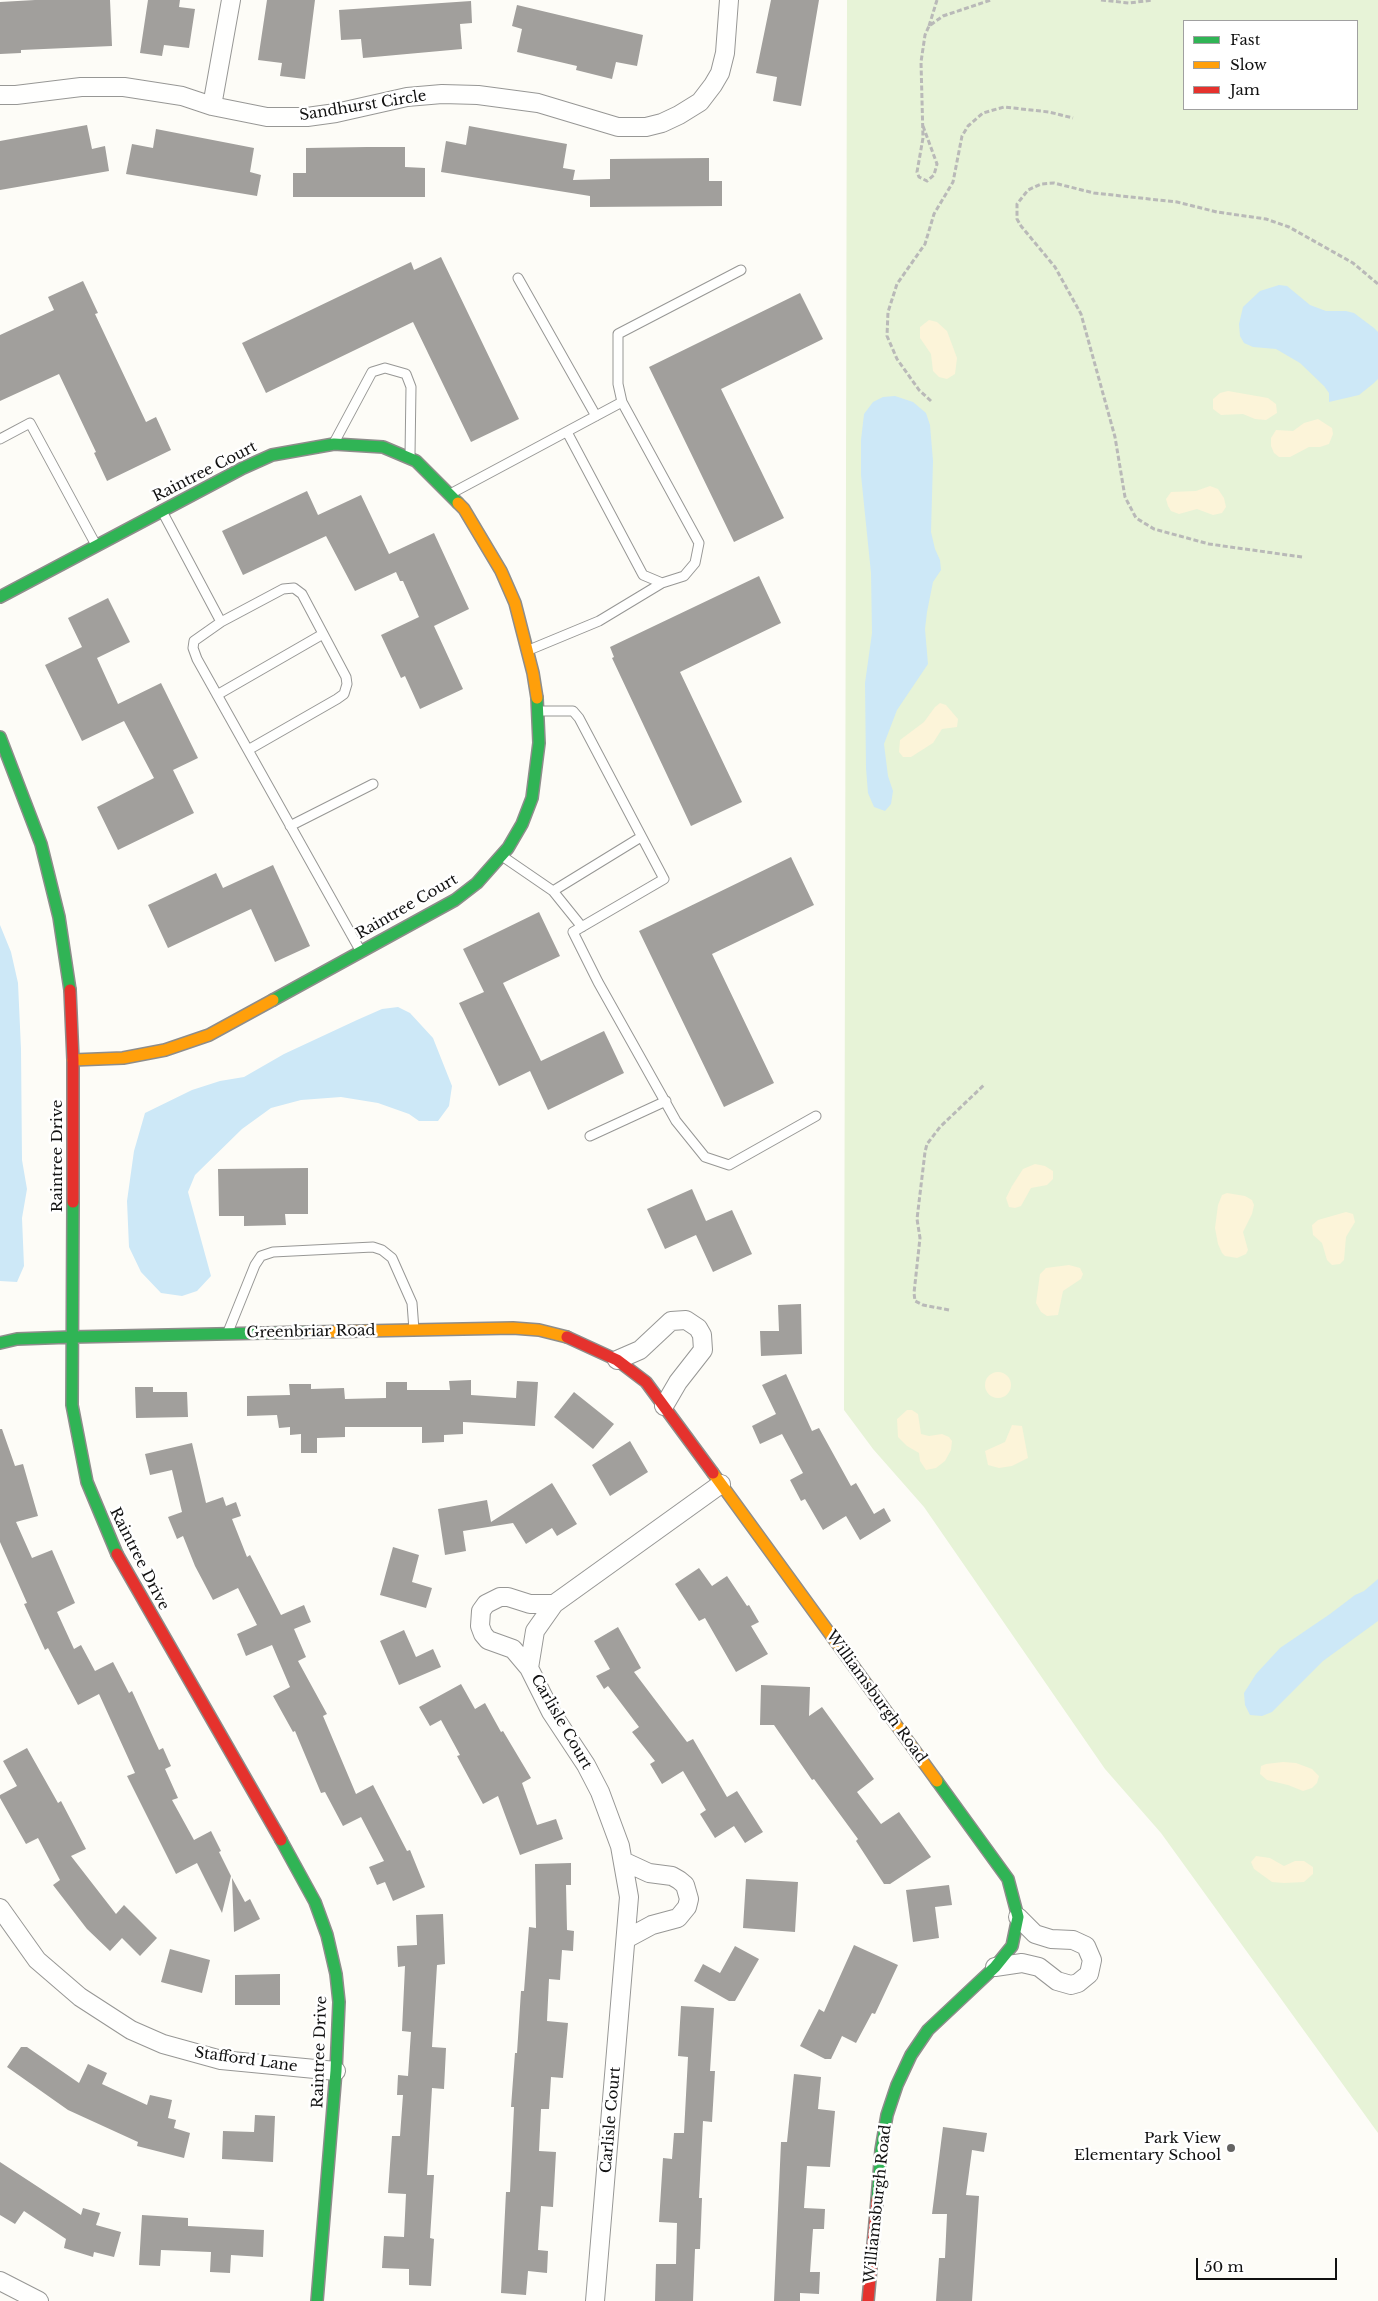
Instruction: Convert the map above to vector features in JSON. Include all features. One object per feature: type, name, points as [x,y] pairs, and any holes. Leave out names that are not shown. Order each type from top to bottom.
[{"type":"street","points":[[212,106],[231,0]]},
{"type":"street","name":"Sandhurst Circle","points":[[0,95],[16,95],[81,87],[124,87],[182,96],[212,106],[267,117],[307,117],[336,113],[406,97],[442,94],[478,95],[538,103],[618,127],[646,127],[662,123],[700,102],[713,85],[720,72],[725,53],[729,0]]},
{"type":"street","name":"Raintree Court","points":[[0,597],[243,468],[272,455],[334,444],[383,447],[416,461],[450,494],[464,509],[501,570],[515,603],[528,651],[538,711],[538,771],[532,798],[522,824],[502,856],[477,883],[455,900],[195,1041],[165,1050],[123,1058],[73,1060]]},
{"type":"street","name":"Raintree Drive","points":[[0,737],[11,774],[41,844],[60,917],[70,994],[73,1060],[72,1405],[87,1482],[99,1516],[132,1583],[315,1902],[327,1935],[336,1974],[339,2002],[336,2071],[317,2301]]},
{"type":"street","points":[[616,1360],[640,1350],[670,1322],[686,1320],[698,1328],[704,1342],[703,1350],[678,1382],[664,1406]]},
{"type":"street","name":"Greenbriar Road","points":[[0,1343],[17,1339],[72,1337],[513,1328],[539,1330],[566,1336],[616,1360],[646,1382],[721,1484]]},
{"type":"street","name":"Carlisle Court","points":[[529,1668],[535,1631],[554,1604],[721,1484]]},
{"type":"street","name":"Williamsburgh Road","points":[[721,1484],[1008,1879],[1018,1916],[1012,1946],[995,1966],[928,2030],[911,2055],[897,2085],[887,2115],[881,2150],[868,2301]]},
{"type":"street","name":"Carlisle Court","points":[[554,1604],[530,1604],[500,1596],[492,1599],[481,1610],[480,1626],[488,1640],[513,1649],[529,1668],[551,1712],[586,1764],[600,1792],[620,1846],[629,1897],[595,2301]]},
{"type":"street","points":[[622,1861],[649,1873],[672,1876],[679,1880],[688,1892],[689,1899],[687,1907],[678,1918],[652,1925],[626,1940]]},
{"type":"street","name":"Stafford Lane","points":[[0,1908],[37,1960],[80,1998],[131,2030],[163,2044],[221,2060],[336,2071]]},
{"type":"street","name":"Williamsburgh Road","points":[[995,1966],[1022,1962],[1039,1967],[1057,1981],[1071,1985],[1085,1979],[1089,1974],[1092,1960],[1086,1946],[1073,1940],[1051,1939],[1035,1934],[1018,1916]]},
{"type":"street","points":[[0,2281],[39,2301]]},
{"type":"lane","points":[[528,651],[599,622],[662,583],[684,576],[695,563],[698,542],[622,402],[618,384],[618,334],[741,270]]},
{"type":"lane","points":[[518,278],[596,416]]},
{"type":"lane","points":[[334,444],[372,372],[385,368],[406,374],[411,387],[410,458]]},
{"type":"lane","points":[[450,494],[622,402]]},
{"type":"lane","points":[[0,439],[30,423],[97,546]]},
{"type":"lane","points":[[567,432],[643,575],[662,583]]},
{"type":"lane","points":[[162,511],[221,622]]},
{"type":"lane","points":[[248,750],[344,694],[347,684],[346,677],[302,594],[294,588],[288,587],[221,622],[200,635],[194,641],[193,648],[197,660],[361,951]]},
{"type":"lane","points":[[217,695],[323,634]]},
{"type":"lane","points":[[538,711],[573,711],[579,718],[664,879],[573,932],[598,982],[676,1121],[705,1156],[729,1165],[816,1116]]},
{"type":"lane","points":[[290,826],[373,784]]},
{"type":"lane","points":[[553,891],[641,836]]},
{"type":"lane","points":[[502,856],[553,891],[582,927]]},
{"type":"lane","points":[[590,1136],[666,1101]]},
{"type":"lane","points":[[227,1334],[255,1265],[261,1256],[272,1252],[373,1247],[382,1250],[392,1258],[412,1303],[414,1330]]},
{"type":"path","points":[[923,126],[937,164],[934,174],[927,181],[919,177],[917,172],[923,126],[920,62],[927,30],[937,0]]},
{"type":"path","points":[[927,30],[929,26],[943,16],[991,0]]},
{"type":"path","points":[[1101,0],[1128,3],[1153,0]]},
{"type":"path","points":[[931,401],[919,390],[894,353],[888,336],[888,312],[897,284],[924,244],[934,214],[953,182],[962,136],[968,126],[983,113],[1004,107],[1049,112],[1072,118]]},
{"type":"path","points":[[1302,557],[1203,543],[1154,529],[1136,518],[1125,498],[1115,437],[1081,314],[1055,267],[1022,226],[1018,219],[1017,204],[1028,190],[1041,184],[1054,183],[1094,193],[1168,201],[1223,214],[1266,220],[1289,227],[1353,263],[1378,284]]},
{"type":"path","points":[[949,1310],[923,1305],[915,1301],[914,1293],[920,1238],[917,1219],[925,1152],[927,1144],[940,1127],[985,1084]]},
{"type":"green space","points":[[847,0],[1378,0],[1378,2133],[1161,1833],[1105,1769],[924,1507],[873,1449],[844,1410]]},
{"type":"sand","points":[[929,320],[937,322],[947,331],[957,358],[955,374],[947,379],[939,377],[933,371],[931,354],[920,338],[920,327]]},
{"type":"sand","points":[[1228,391],[1268,398],[1276,404],[1277,413],[1266,420],[1255,419],[1243,414],[1221,415],[1213,409],[1213,399],[1220,393]]},
{"type":"sand","points":[[1318,419],[1332,428],[1333,434],[1329,444],[1320,447],[1309,447],[1290,457],[1279,457],[1274,453],[1271,446],[1271,438],[1276,430],[1293,431],[1304,423]]},
{"type":"sand","points":[[1210,486],[1218,489],[1224,498],[1226,507],[1222,513],[1213,515],[1197,509],[1179,514],[1171,511],[1168,506],[1166,499],[1171,492],[1196,491]]},
{"type":"sand","points":[[940,703],[946,705],[958,719],[957,727],[942,729],[933,743],[911,757],[903,757],[899,752],[900,740],[924,722]]},
{"type":"sand","points":[[1035,1164],[1045,1166],[1053,1171],[1053,1179],[1047,1185],[1031,1188],[1021,1206],[1009,1207],[1006,1198],[1012,1186],[1023,1169]]},
{"type":"sand","points":[[1227,1193],[1245,1196],[1252,1200],[1254,1205],[1252,1214],[1243,1232],[1248,1250],[1246,1254],[1237,1258],[1225,1256],[1222,1253],[1215,1228],[1218,1205],[1222,1195]]},
{"type":"sand","points":[[1346,1212],[1353,1214],[1355,1222],[1346,1237],[1344,1260],[1340,1264],[1332,1265],[1327,1260],[1322,1243],[1313,1235],[1312,1225],[1318,1220]]},
{"type":"sand","points":[[1069,1265],[1080,1268],[1083,1274],[1081,1279],[1063,1291],[1058,1315],[1047,1316],[1041,1312],[1036,1303],[1040,1274],[1046,1268]]},
{"type":"sand","points":[[998,1372],[1007,1376],[1011,1385],[1007,1394],[998,1398],[989,1394],[985,1385],[989,1376]]},
{"type":"sand","points":[[907,1410],[912,1410],[918,1414],[921,1434],[929,1436],[942,1434],[949,1437],[952,1441],[951,1450],[945,1461],[936,1468],[926,1470],[920,1461],[919,1453],[907,1446],[898,1437],[897,1419]]},
{"type":"sand","points":[[1012,1425],[1022,1426],[1028,1458],[1012,1466],[999,1468],[988,1465],[985,1451],[1005,1442]]},
{"type":"sand","points":[[1283,1762],[1296,1763],[1312,1769],[1319,1776],[1317,1783],[1312,1788],[1303,1791],[1267,1780],[1260,1774],[1261,1766]]},
{"type":"sand","points":[[1256,1856],[1270,1858],[1284,1866],[1295,1861],[1304,1861],[1313,1867],[1313,1874],[1304,1882],[1272,1882],[1254,1869],[1251,1862]]},
{"type":"water","points":[[1279,285],[1287,286],[1310,305],[1326,311],[1354,313],[1374,328],[1378,332],[1378,379],[1359,395],[1329,402],[1329,393],[1324,386],[1300,363],[1276,349],[1253,347],[1244,343],[1240,336],[1239,324],[1243,307],[1260,291]]},
{"type":"water","points":[[895,396],[913,402],[926,413],[930,425],[933,461],[931,532],[940,560],[941,570],[933,582],[927,612],[925,629],[928,664],[897,710],[884,744],[888,776],[893,791],[891,804],[885,811],[874,807],[868,793],[866,768],[865,683],[872,633],[871,573],[861,475],[861,440],[864,414],[873,402],[883,397]]},
{"type":"water","points":[[0,925],[11,952],[18,983],[21,1049],[22,1160],[27,1189],[22,1218],[24,1266],[17,1282],[0,1281]]},
{"type":"water","points":[[398,1007],[410,1013],[433,1038],[452,1086],[449,1106],[438,1121],[419,1121],[409,1114],[378,1103],[341,1097],[301,1100],[271,1108],[242,1129],[195,1175],[188,1192],[211,1276],[197,1291],[182,1296],[161,1293],[141,1272],[129,1247],[127,1201],[134,1151],[145,1113],[192,1090],[220,1081],[244,1077],[284,1054],[357,1020],[382,1009]]},
{"type":"water","points":[[1378,1579],[1378,1621],[1323,1661],[1272,1712],[1262,1716],[1250,1715],[1245,1705],[1244,1693],[1256,1674],[1280,1648],[1355,1595],[1364,1591]]},
{"type":"building","points":[[110,0],[112,46],[21,50],[21,53],[0,54],[0,2]]},
{"type":"building","points":[[148,0],[180,0],[179,7],[195,9],[189,48],[164,45],[162,56],[140,53]]},
{"type":"building","points":[[267,0],[315,0],[305,79],[280,76],[282,63],[258,60]]},
{"type":"building","points":[[771,0],[819,0],[801,106],[773,101],[777,77],[756,73]]},
{"type":"building","points":[[471,1],[472,23],[460,24],[462,49],[363,58],[361,39],[341,40],[339,10]]},
{"type":"building","points":[[517,5],[643,35],[637,66],[616,62],[612,79],[576,70],[577,66],[517,52],[522,29],[512,26]]},
{"type":"building","points":[[87,125],[92,149],[105,146],[109,171],[0,190],[0,141]]},
{"type":"building","points":[[469,126],[567,144],[563,168],[575,170],[573,180],[610,179],[610,159],[709,158],[709,181],[722,181],[722,206],[590,207],[590,196],[441,172],[446,141],[466,145]]},
{"type":"building","points":[[156,129],[254,148],[250,172],[261,175],[257,196],[126,174],[132,144],[153,148]]},
{"type":"building","points":[[405,147],[405,167],[425,168],[425,197],[293,197],[293,173],[306,173],[306,148]]},
{"type":"building","points":[[441,257],[519,419],[471,442],[413,322],[266,393],[242,343],[411,262],[414,270]]},
{"type":"building","points":[[83,281],[98,313],[95,314],[146,422],[156,417],[171,450],[107,481],[94,453],[96,452],[59,374],[0,401],[0,335],[54,310],[48,297]]},
{"type":"building","points":[[800,293],[823,339],[721,389],[784,518],[734,542],[649,367]]},
{"type":"building","points":[[307,491],[318,515],[361,495],[389,554],[434,533],[469,609],[434,626],[463,689],[420,709],[405,676],[401,678],[381,635],[419,617],[403,581],[400,581],[396,572],[355,591],[326,536],[243,575],[222,531]]},
{"type":"building","points":[[759,576],[781,623],[680,672],[742,802],[691,826],[612,658],[614,657],[610,647]]},
{"type":"building","points":[[108,598],[130,642],[97,658],[118,704],[161,683],[198,758],[173,770],[194,813],[118,850],[97,807],[154,778],[124,721],[82,741],[45,665],[82,647],[68,618]]},
{"type":"building","points":[[791,857],[814,905],[712,954],[774,1083],[724,1107],[639,931]]},
{"type":"building","points":[[273,865],[310,946],[275,962],[251,909],[168,948],[148,905],[216,873],[223,888]]},
{"type":"building","points":[[539,912],[560,956],[503,983],[541,1061],[604,1031],[624,1073],[548,1110],[530,1071],[499,1086],[459,1003],[484,992],[463,949]]},
{"type":"building","points":[[308,1168],[308,1214],[285,1214],[286,1225],[244,1226],[244,1216],[219,1216],[218,1169]]},
{"type":"building","points":[[692,1189],[706,1221],[732,1210],[752,1254],[713,1272],[696,1235],[665,1249],[647,1209]]},
{"type":"building","points":[[801,1304],[802,1354],[761,1356],[760,1331],[779,1331],[778,1305]]},
{"type":"building","points":[[786,1374],[812,1431],[819,1428],[851,1486],[856,1483],[874,1514],[884,1508],[891,1521],[860,1540],[846,1516],[823,1530],[805,1499],[801,1501],[790,1480],[803,1473],[782,1434],[760,1444],[752,1426],[776,1414],[762,1385]]},
{"type":"building","points":[[471,1380],[471,1395],[516,1398],[517,1381],[538,1382],[535,1426],[463,1422],[463,1434],[444,1435],[444,1442],[422,1443],[422,1427],[345,1427],[345,1437],[317,1438],[317,1453],[301,1453],[301,1434],[290,1435],[290,1427],[279,1428],[277,1415],[247,1416],[247,1396],[290,1395],[289,1384],[311,1384],[311,1389],[344,1388],[345,1399],[386,1398],[386,1382],[407,1382],[407,1390],[450,1390],[449,1381]]},
{"type":"building","points":[[135,1387],[153,1387],[153,1392],[187,1392],[188,1417],[136,1418]]},
{"type":"building","points":[[574,1392],[614,1424],[593,1449],[554,1417]]},
{"type":"building","points":[[0,1429],[2,1429],[15,1466],[23,1464],[38,1516],[16,1522],[32,1558],[52,1550],[75,1603],[57,1612],[74,1649],[81,1645],[95,1671],[113,1662],[129,1693],[132,1691],[159,1750],[163,1748],[171,1766],[165,1769],[178,1798],[172,1800],[194,1840],[211,1831],[221,1851],[219,1852],[231,1876],[222,1913],[197,1863],[176,1874],[127,1776],[135,1773],[99,1694],[78,1705],[48,1648],[45,1650],[24,1604],[27,1603],[0,1542]]},
{"type":"building","points":[[630,1441],[648,1472],[610,1496],[592,1465]]},
{"type":"building","points":[[192,1443],[206,1503],[223,1497],[226,1506],[236,1502],[241,1516],[232,1519],[247,1557],[250,1555],[281,1615],[304,1605],[311,1622],[294,1629],[306,1657],[298,1661],[327,1714],[323,1716],[356,1794],[373,1785],[407,1851],[410,1850],[425,1887],[393,1901],[385,1882],[377,1885],[369,1867],[384,1861],[361,1817],[343,1826],[325,1792],[321,1793],[295,1731],[293,1732],[273,1696],[290,1687],[272,1645],[246,1656],[237,1634],[257,1625],[238,1588],[213,1600],[195,1566],[183,1536],[177,1539],[168,1517],[182,1512],[172,1470],[150,1475],[145,1454]]},
{"type":"building","points":[[552,1483],[577,1524],[557,1536],[552,1528],[526,1544],[513,1523],[463,1531],[466,1551],[445,1555],[438,1509],[487,1500],[491,1522]]},
{"type":"building","points":[[393,1547],[419,1555],[412,1582],[432,1588],[426,1608],[380,1595]]},
{"type":"building","points":[[699,1568],[712,1586],[727,1576],[759,1622],[751,1626],[768,1654],[736,1672],[705,1618],[699,1621],[675,1584]]},
{"type":"building","points":[[618,1627],[641,1668],[634,1672],[687,1742],[693,1739],[727,1797],[737,1791],[763,1832],[745,1843],[734,1826],[715,1838],[700,1814],[706,1810],[683,1771],[662,1784],[650,1764],[655,1761],[632,1732],[639,1727],[608,1686],[604,1689],[596,1676],[610,1669],[594,1641]]},
{"type":"building","points":[[404,1630],[416,1657],[433,1649],[441,1667],[399,1685],[380,1641]]},
{"type":"building","points":[[461,1684],[475,1709],[485,1703],[501,1732],[503,1731],[531,1778],[522,1783],[537,1825],[556,1819],[563,1839],[520,1855],[498,1796],[483,1804],[457,1756],[460,1755],[441,1720],[430,1726],[419,1707]]},
{"type":"building","points":[[761,1685],[810,1687],[809,1716],[822,1707],[874,1779],[857,1792],[881,1824],[899,1812],[931,1857],[890,1884],[884,1884],[856,1841],[858,1839],[814,1779],[812,1780],[774,1725],[760,1725]]},
{"type":"building","points":[[27,1748],[58,1803],[61,1801],[86,1849],[71,1856],[116,1914],[124,1905],[157,1938],[140,1956],[122,1938],[110,1951],[87,1929],[53,1885],[60,1880],[38,1838],[26,1844],[0,1798],[0,1795],[17,1786],[3,1761]]},
{"type":"building","points":[[571,1863],[571,1885],[566,1885],[567,1930],[574,1931],[573,1951],[562,1950],[560,1980],[549,1979],[547,2021],[568,2023],[563,2078],[551,2077],[549,2109],[541,2109],[539,2151],[556,2152],[553,2207],[541,2206],[538,2250],[548,2251],[547,2273],[528,2271],[526,2295],[501,2293],[506,2192],[510,2192],[514,2107],[511,2107],[515,2053],[517,2053],[521,1991],[524,1991],[529,1927],[536,1928],[535,1864]]},
{"type":"building","points":[[232,1878],[245,1902],[250,1899],[260,1919],[234,1932]]},
{"type":"building","points":[[746,1879],[798,1882],[795,1932],[743,1928]]},
{"type":"building","points":[[949,1885],[952,1905],[935,1907],[939,1938],[913,1942],[906,1890]]},
{"type":"building","points":[[443,1914],[445,1964],[437,1965],[432,2047],[446,2048],[444,2089],[432,2088],[427,2175],[434,2175],[430,2238],[434,2239],[431,2286],[409,2285],[409,2269],[382,2268],[384,2236],[404,2237],[406,2194],[388,2193],[392,2136],[400,2136],[403,2095],[397,2095],[398,2075],[408,2076],[411,2032],[402,2031],[405,1966],[398,1967],[397,1946],[417,1945],[416,1915]]},
{"type":"building","points":[[854,1945],[898,1965],[875,2014],[872,2013],[856,2043],[842,2036],[831,2059],[825,2059],[800,2046],[819,2009],[824,2012]]},
{"type":"building","points":[[735,1946],[759,1959],[735,2001],[729,2001],[694,1981],[703,1964],[720,1973]]},
{"type":"building","points":[[170,1949],[210,1960],[202,1993],[161,1982]]},
{"type":"building","points":[[280,1974],[280,2005],[235,2005],[235,1975]]},
{"type":"building","points":[[681,2006],[714,2008],[710,2071],[715,2071],[712,2122],[703,2121],[699,2198],[702,2198],[700,2249],[695,2249],[693,2301],[655,2301],[656,2264],[676,2264],[677,2223],[659,2222],[663,2158],[672,2159],[674,2133],[684,2133],[688,2057],[678,2056]]},
{"type":"building","points":[[21,2047],[27,2047],[79,2083],[88,2064],[107,2073],[102,2084],[147,2105],[150,2095],[172,2100],[168,2118],[176,2120],[174,2128],[190,2133],[184,2158],[137,2146],[138,2142],[68,2110],[7,2067]]},
{"type":"building","points":[[794,2074],[821,2077],[818,2109],[835,2111],[830,2167],[807,2166],[804,2208],[825,2209],[824,2229],[813,2229],[810,2272],[820,2272],[819,2294],[800,2293],[800,2301],[774,2301],[781,2142],[787,2142]]},
{"type":"building","points":[[255,2115],[275,2116],[273,2162],[222,2159],[223,2131],[254,2132]]},
{"type":"building","points":[[943,2127],[987,2133],[984,2152],[972,2150],[966,2195],[979,2196],[972,2301],[936,2301],[939,2258],[945,2258],[947,2214],[932,2214]]},
{"type":"building","points":[[0,2162],[81,2215],[83,2208],[100,2213],[96,2225],[121,2232],[114,2257],[94,2252],[93,2257],[64,2248],[66,2239],[24,2211],[15,2224],[0,2215]]},
{"type":"building","points":[[142,2215],[188,2218],[188,2226],[264,2230],[263,2257],[231,2255],[230,2273],[210,2272],[211,2252],[161,2250],[160,2266],[139,2265]]},
{"type":"traffic: fast","points":[[0,597],[243,468],[272,455],[334,444],[383,447],[416,461],[458,503]]},
{"type":"traffic: fast","points":[[273,1000],[455,900],[477,883],[508,848],[522,824],[532,798],[539,743],[537,698]]},
{"type":"traffic: fast","points":[[0,737],[41,844],[59,917],[70,990]]},
{"type":"traffic: fast","points":[[73,1202],[72,1405],[87,1482],[117,1554]]},
{"type":"traffic: fast","points":[[0,1343],[17,1339],[72,1337],[313,1332]]},
{"type":"traffic: fast","points":[[877,2200],[881,2150],[887,2115],[897,2085],[911,2055],[928,2030],[995,1967],[1012,1946],[1018,1917],[1008,1879],[937,1781]]},
{"type":"traffic: fast","points":[[281,1840],[315,1902],[327,1935],[336,1974],[339,2002],[336,2071],[317,2301]]},
{"type":"traffic: slow","points":[[458,503],[464,509],[501,571],[515,603],[533,673],[537,698]]},
{"type":"traffic: slow","points":[[73,1060],[123,1058],[165,1050],[209,1035],[273,1000]]},
{"type":"traffic: slow","points":[[313,1332],[513,1328],[539,1330],[567,1337]]},
{"type":"traffic: slow","points":[[713,1473],[937,1781]]},
{"type":"traffic: jam","points":[[70,990],[73,1060],[73,1202]]},
{"type":"traffic: jam","points":[[567,1337],[617,1360],[646,1382],[713,1473]]},
{"type":"traffic: jam","points":[[117,1554],[281,1840]]},
{"type":"traffic: jam","points":[[868,2301],[877,2200]]},
{"type":"place","name":"Park View Elementary School","points":[[1231,2148]]}]
